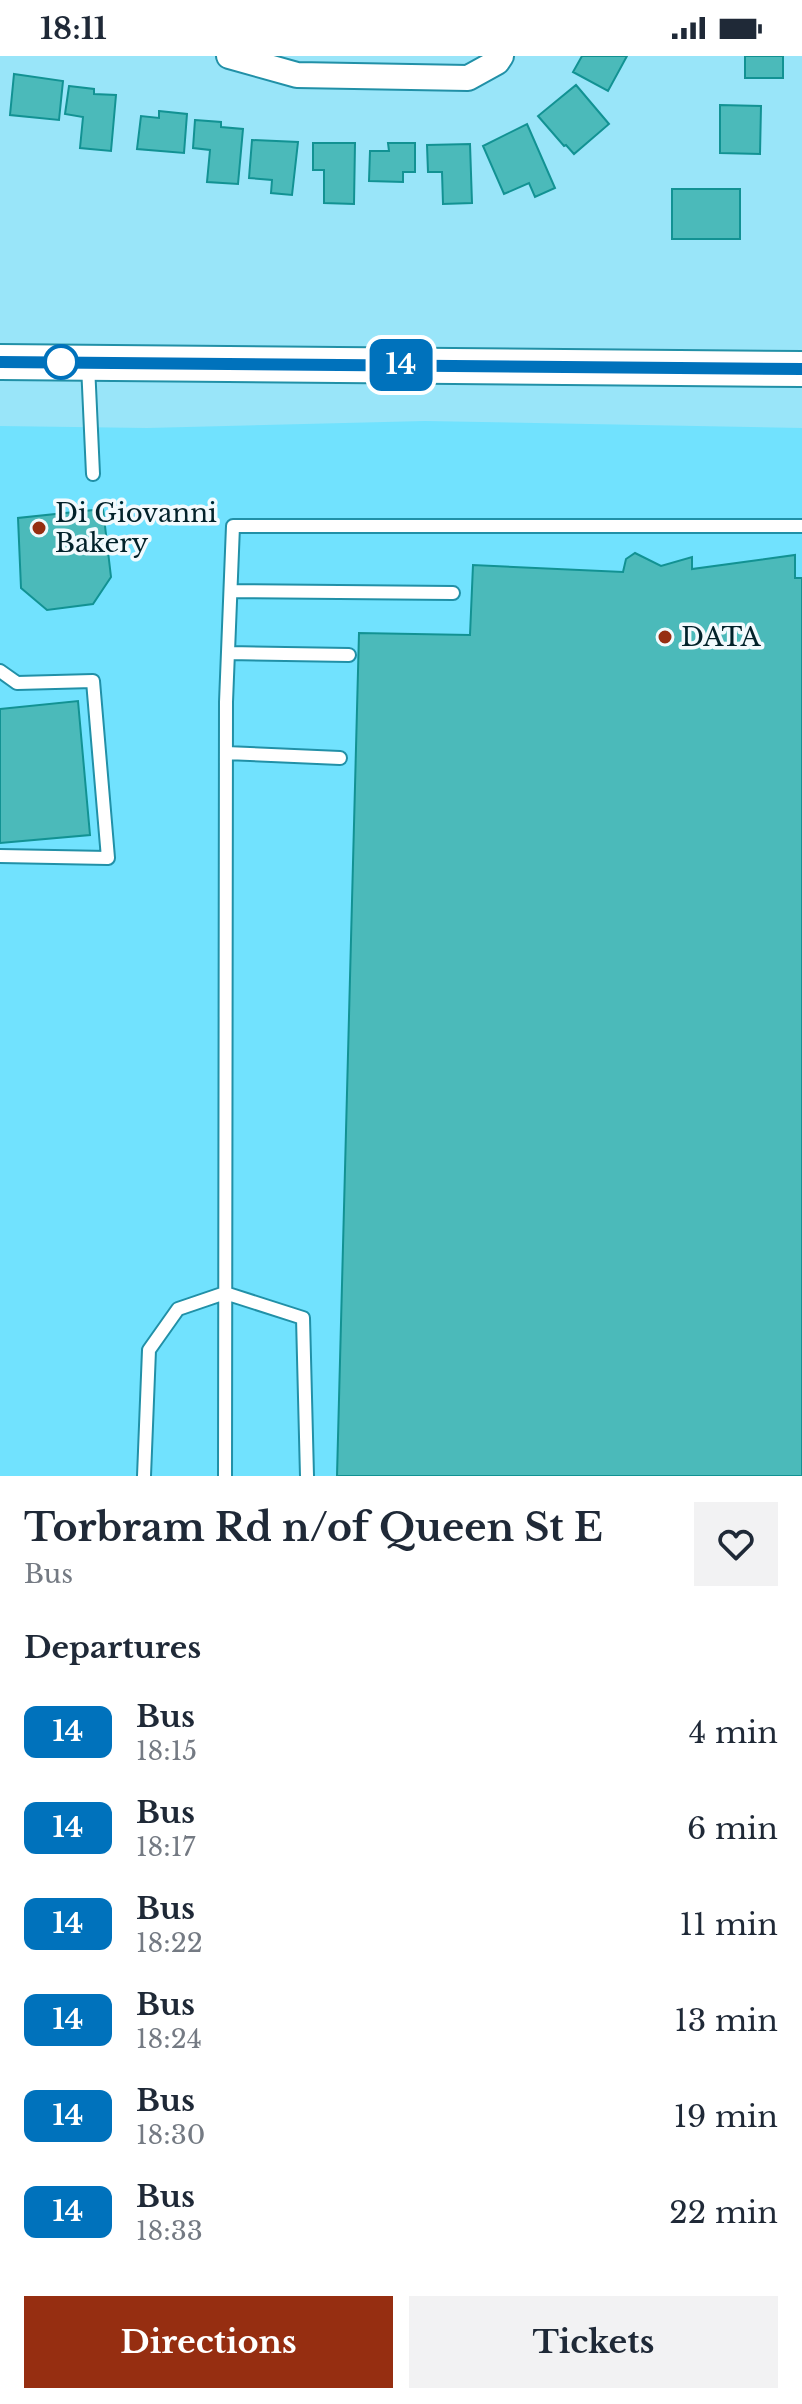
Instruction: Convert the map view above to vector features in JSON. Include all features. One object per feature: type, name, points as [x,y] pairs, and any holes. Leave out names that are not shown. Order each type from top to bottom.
[{"type":"main road","points":[[0,362],[802,369]]},
{"type":"street","points":[[229,56],[297,75],[468,78],[497,62],[501,56]]},
{"type":"lane","points":[[88,362],[93,474]]},
{"type":"lane","points":[[225,1476],[226,753],[233,526],[802,526]]},
{"type":"lane","points":[[231,591],[453,593]]},
{"type":"lane","points":[[228,653],[349,655]]},
{"type":"lane","points":[[0,671],[17,683],[93,681],[108,858],[0,856]]},
{"type":"lane","points":[[226,753],[340,758]]},
{"type":"lane","points":[[144,1476],[149,1350],[178,1309],[225,1293],[303,1318],[307,1476]]},
{"type":"shaded area","points":[[425,421],[802,428],[802,1476],[0,1476],[0,426],[147,428]]},
{"type":"building","points":[[582,56],[627,56],[608,91],[573,72]]},
{"type":"building","points":[[745,56],[783,56],[783,78],[745,78]]},
{"type":"building","points":[[14,74],[63,81],[59,120],[10,115]]},
{"type":"building","points":[[576,85],[609,124],[574,154],[538,116]]},
{"type":"building","points":[[69,86],[94,89],[94,94],[116,95],[111,151],[80,148],[83,117],[65,114]]},
{"type":"building","points":[[720,105],[761,106],[760,154],[720,153]]},
{"type":"building","points":[[159,111],[187,114],[184,153],[137,149],[141,116],[159,118]]},
{"type":"building","points":[[195,120],[221,122],[221,127],[243,129],[238,184],[207,182],[210,150],[193,148]]},
{"type":"building","points":[[527,124],[555,188],[535,197],[529,183],[504,194],[483,146]]},
{"type":"building","points":[[252,140],[298,142],[292,195],[271,193],[272,180],[249,178]]},
{"type":"building","points":[[313,143],[355,143],[354,204],[324,203],[324,170],[313,170]]},
{"type":"building","points":[[388,143],[415,143],[415,172],[403,172],[403,182],[369,181],[370,151],[389,151]]},
{"type":"building","points":[[470,144],[472,203],[443,204],[442,172],[428,172],[427,145]]},
{"type":"building","points":[[672,189],[740,189],[740,239],[672,239]]},
{"type":"building","points":[[103,509],[111,577],[93,604],[47,610],[21,588],[18,518]]},
{"type":"building","points":[[635,553],[661,566],[692,557],[692,569],[795,555],[795,578],[802,578],[802,1476],[337,1476],[359,633],[470,635],[473,565],[623,572],[626,559]]},
{"type":"building","points":[[78,701],[90,835],[0,843],[0,709]]},
{"type":"bus line","name":"14","points":[[0,362],[802,369]]},
{"type":"place","name":"Di Giovanni Bakery","points":[[39,528]]},
{"type":"place","name":"DATA","points":[[665,637]]}]
